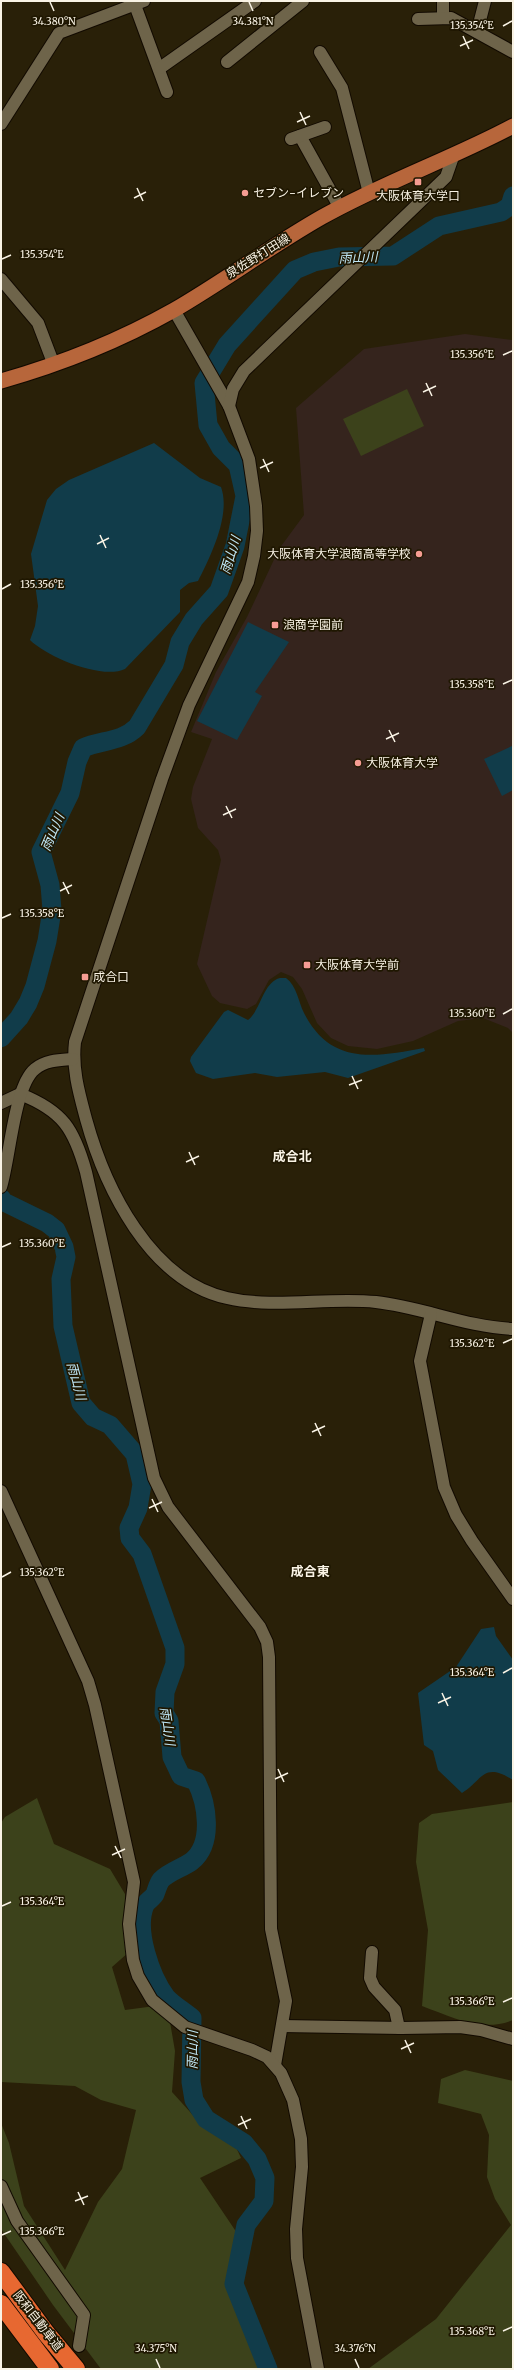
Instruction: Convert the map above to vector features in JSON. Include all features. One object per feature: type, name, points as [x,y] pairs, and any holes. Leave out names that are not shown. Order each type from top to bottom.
[{"type":"highway","name":"阪和自動車道","points":[[1,2272],[46,2333],[76,2369]]},
{"type":"highway","name":"阪和自動車道","points":[[1,2304],[50,2369]]},
{"type":"main road","name":"泉佐野打田線","points":[[1,381],[54,365],[103,346],[174,310],[278,243],[340,208],[513,126]]},
{"type":"street","points":[[160,68],[255,1]]},
{"type":"street","points":[[227,62],[303,1]]},
{"type":"street","points":[[443,1],[443,18]]},
{"type":"street","points":[[477,32],[485,1]]},
{"type":"street","points":[[1,124],[55,37],[59,33],[140,3],[167,92]]},
{"type":"street","points":[[418,18],[451,18],[513,52]]},
{"type":"street","points":[[320,52],[342,88],[369,193]]},
{"type":"street","points":[[325,127],[296,137],[340,208]]},
{"type":"street","points":[[229,406],[233,389],[244,371],[446,177],[454,154]]},
{"type":"street","points":[[1,279],[38,323],[54,365]]},
{"type":"street","points":[[174,310],[229,406],[249,459],[254,483],[257,530],[248,582],[228,627],[198,684],[168,764],[117,921],[87,1000],[75,1042],[73,1059],[78,1086],[92,1140],[103,1172],[119,1204],[141,1238],[184,1278],[203,1290],[226,1298],[273,1302],[376,1302],[487,1328],[513,1329]]},
{"type":"street","points":[[1,1187],[20,1094],[28,1076],[35,1069],[46,1063],[73,1059]]},
{"type":"street","points":[[1,1103],[20,1094],[43,1103],[61,1118],[72,1132],[80,1150],[154,1478],[168,1507],[260,1627],[267,1642],[269,1657],[271,1928],[286,2001],[275,2065]]},
{"type":"street","points":[[431,1314],[420,1361],[444,1488],[456,1515],[472,1541],[513,1599]]},
{"type":"street","points":[[1,1491],[88,1681],[95,1705],[134,1882],[129,1924],[133,1960],[138,1976],[152,2000],[185,2027],[252,2050],[267,2057],[275,2065],[286,2081],[293,2100],[301,2139],[302,2167],[296,2229],[297,2258],[318,2369]]},
{"type":"street","points":[[372,1952],[370,1978],[374,1987],[395,2010],[399,2028]]},
{"type":"street","points":[[282,2026],[399,2028],[460,2027],[481,2030],[513,2039]]},
{"type":"street","points":[[1,2186],[17,2221],[84,2315],[79,2346]]},
{"type":"shaded area","name":"大阪体育大学","points":[[465,334],[513,340],[513,1033],[508,1028],[483,1018],[458,1021],[413,1041],[377,1049],[348,1046],[331,1038],[317,1023],[302,989],[293,977],[281,972],[269,980],[256,1004],[247,1009],[220,1003],[212,996],[197,964],[221,860],[218,850],[198,828],[191,799],[193,787],[212,739],[191,732],[216,672],[247,617],[279,549],[304,515],[296,408],[364,349]]},
{"type":"green space","points":[[407,389],[424,426],[361,456],[343,419]]},
{"type":"green space","points":[[37,1798],[54,1844],[110,1869],[125,1894],[129,1952],[112,1967],[125,2010],[155,2006],[170,2022],[175,2051],[172,2092],[200,2123],[235,2145],[241,2158],[200,2178],[239,2236],[229,2283],[263,2369],[101,2369],[53,2305],[1,2229],[1,2123],[9,2143],[24,2206],[65,2270],[98,2202],[122,2169],[136,2110],[101,2100],[75,2086],[1,2082],[1,1823],[5,1817]]},
{"type":"green space","points":[[513,1802],[513,2020],[501,2024],[490,2025],[467,2022],[422,2006],[428,1930],[416,1862],[419,1823],[432,1814]]},
{"type":"green space","points":[[465,2070],[513,2081],[513,2369],[368,2369],[436,2319],[511,2225],[495,2199],[487,2177],[489,2135],[481,2114],[438,2103],[441,2079]]},
{"type":"water","points":[[154,443],[200,478],[221,487],[223,498],[222,522],[214,547],[198,581],[189,583],[180,590],[180,612],[125,669],[115,672],[103,672],[61,660],[38,647],[30,640],[35,626],[38,606],[31,554],[47,500],[56,489],[69,480]]},
{"type":"water","points":[[248,622],[289,642],[255,692],[262,696],[237,740],[197,721]]},
{"type":"water","points":[[512,746],[513,790],[502,796],[484,759]]},
{"type":"water","points":[[280,978],[286,978],[293,985],[304,1013],[315,1030],[327,1042],[341,1050],[356,1054],[372,1055],[424,1048],[425,1051],[348,1078],[325,1072],[277,1077],[255,1073],[213,1079],[196,1073],[190,1061],[191,1057],[224,1012],[228,1010],[248,1020],[256,1010],[266,990],[274,981]]},
{"type":"water","points":[[494,1627],[496,1636],[513,1660],[513,1780],[495,1772],[489,1772],[484,1774],[462,1793],[438,1770],[433,1751],[424,1745],[418,1693],[456,1667],[481,1629]]},
{"type":"waterway","name":"雨山川","points":[[1,1038],[19,1018],[28,1003],[35,986],[47,941],[52,910],[50,885],[41,852],[70,793],[77,762],[83,748],[118,738],[131,732],[137,727],[174,665],[180,642],[194,619],[219,591],[235,546],[245,496],[238,465],[221,448],[208,425],[204,383],[227,345],[295,270],[314,262],[339,257],[393,256],[439,226],[501,212],[510,206],[513,196]]},
{"type":"waterway","name":"雨山川","points":[[1,1198],[4,1202],[47,1223],[56,1230],[64,1247],[66,1257],[61,1279],[63,1326],[81,1403],[93,1417],[110,1425],[135,1454],[142,1484],[138,1508],[129,1528],[130,1538],[142,1554],[175,1648],[175,1664],[165,1692],[164,1713],[169,1721],[172,1757],[181,1776],[196,1781],[203,1800],[206,1822],[206,1834],[199,1853],[185,1866],[168,1874],[161,1880],[155,1894],[145,1905],[142,1915],[143,1940],[150,1966],[160,1988],[169,2000],[192,2018],[191,2082],[194,2100],[206,2119],[244,2143],[257,2159],[265,2178],[264,2201],[246,2225],[234,2284],[268,2369]]},
{"type":"place","name":"大阪体育大学口","points":[[418,182]]},
{"type":"place","name":"セブン-イレブン","points":[[245,193]]},
{"type":"place","name":"大阪体育大学浪商高等学校","points":[[419,554]]},
{"type":"place","name":"浪商学園前","points":[[275,625]]},
{"type":"place","name":"大阪体育大学","points":[[358,763]]},
{"type":"place","name":"大阪体育大学前","points":[[307,965]]},
{"type":"place","name":"成合口","points":[[85,977]]},
{"type":"district","name":"成合北","points":[[292,1156]]},
{"type":"district","name":"成合東","points":[[310,1571]]}]
